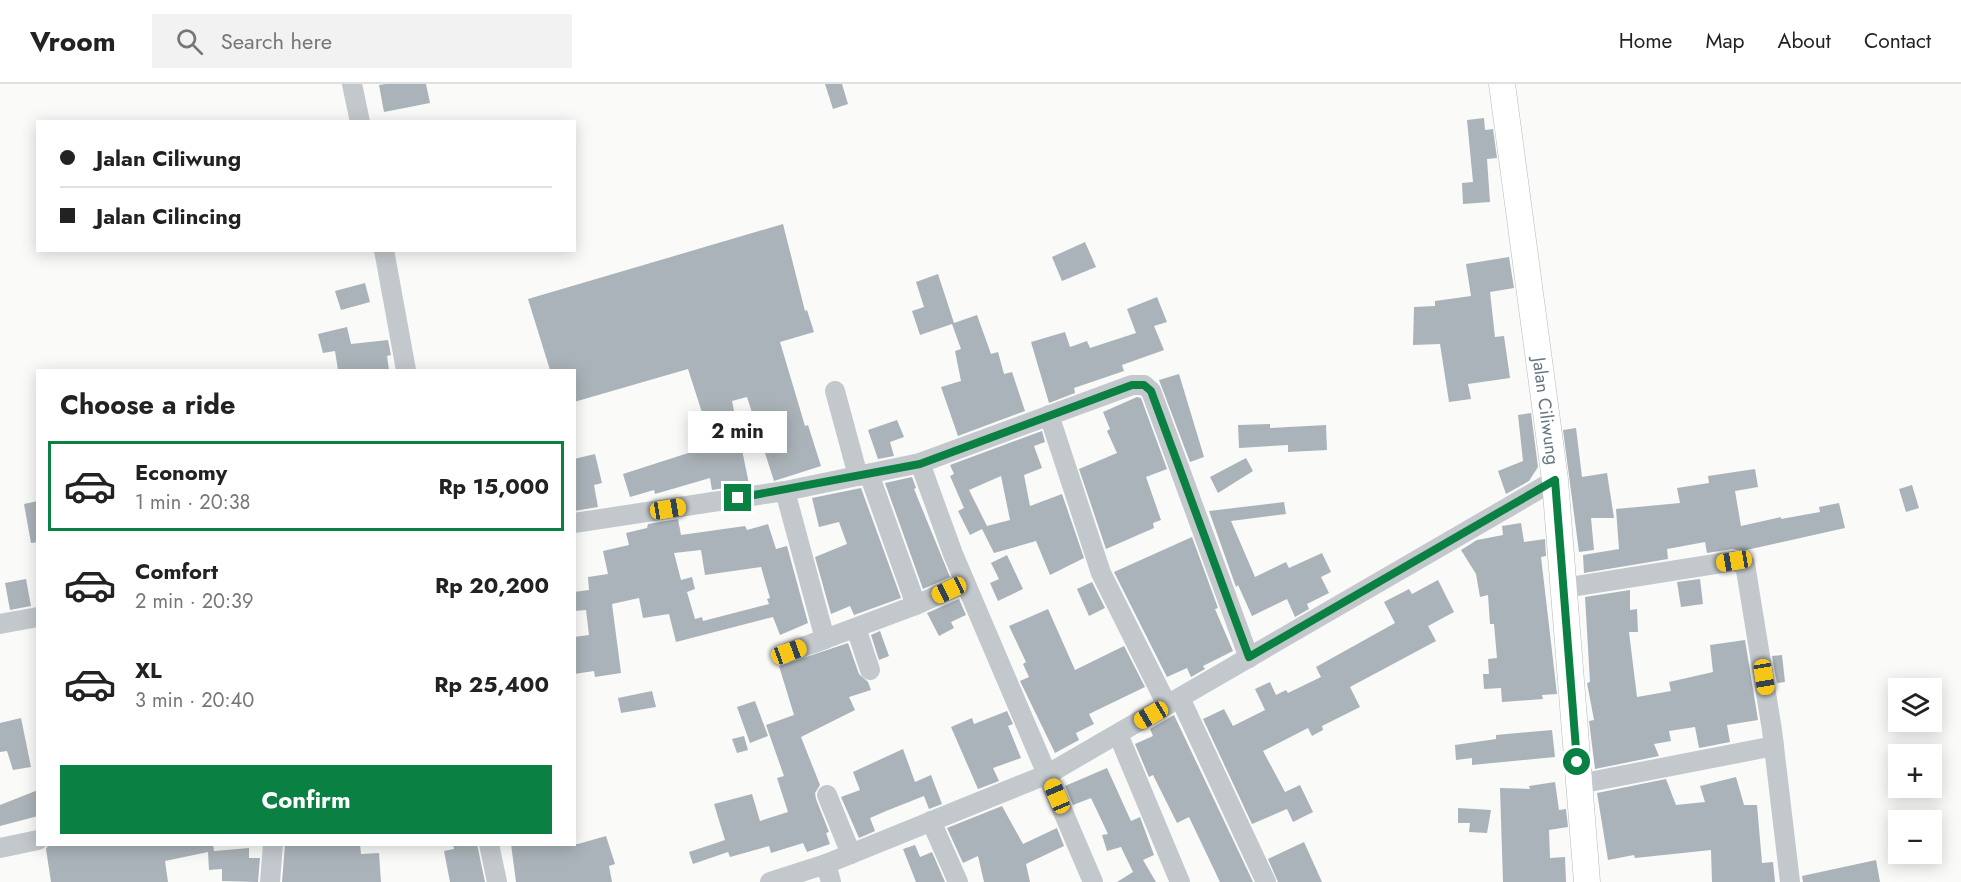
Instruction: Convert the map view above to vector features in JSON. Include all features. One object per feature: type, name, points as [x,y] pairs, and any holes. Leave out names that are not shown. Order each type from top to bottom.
[{"type":"main road","name":"Jalan Ciliwung","points":[[1502,84],[1555,480],[1587,882]]},
{"type":"street","points":[[352,84],[360,120]]},
{"type":"street","points":[[384,252],[406,369]]},
{"type":"street","points":[[576,524],[785,491],[920,464],[1132,385],[1144,385],[1151,391],[1249,657]]},
{"type":"street","points":[[835,390],[863,475],[916,605]]},
{"type":"street","points":[[1049,416],[1101,573],[1174,702],[1266,882]]},
{"type":"street","points":[[920,464],[965,583],[1093,882]]},
{"type":"street","points":[[770,882],[828,873],[851,854],[1048,774],[1555,480]]},
{"type":"street","points":[[785,491],[825,639]]},
{"type":"street","points":[[1564,588],[1737,561],[1747,567],[1774,746],[1790,882]]},
{"type":"street","points":[[789,652],[916,605],[965,583]]},
{"type":"street","points":[[0,624],[36,617]]},
{"type":"street","points":[[856,628],[870,670]]},
{"type":"street","points":[[1118,734],[1180,882]]},
{"type":"street","points":[[1579,784],[1774,746]]},
{"type":"street","points":[[827,795],[851,854]]},
{"type":"street","points":[[931,821],[958,882]]},
{"type":"street","points":[[0,848],[36,840]]},
{"type":"street","points":[[270,882],[273,846]]},
{"type":"street","points":[[489,846],[497,882]]},
{"type":"building","points":[[426,84],[430,103],[384,112],[379,85]]},
{"type":"building","points":[[825,84],[842,84],[848,104],[833,109]]},
{"type":"building","points":[[1484,118],[1485,130],[1493,129],[1497,158],[1487,159],[1490,202],[1463,204],[1462,183],[1473,182],[1467,120]]},
{"type":"building","points":[[783,224],[805,311],[807,310],[814,332],[780,342],[805,426],[808,425],[821,466],[774,481],[747,397],[732,401],[749,484],[712,490],[710,478],[655,494],[654,490],[630,497],[623,474],[710,446],[705,429],[707,428],[688,369],[576,401],[576,369],[550,369],[528,299]]},
{"type":"building","points":[[1085,242],[1096,267],[1062,281],[1052,257]]},
{"type":"building","points":[[1509,257],[1514,288],[1490,292],[1495,337],[1504,336],[1510,378],[1468,384],[1471,399],[1449,402],[1440,344],[1413,345],[1414,307],[1435,306],[1435,301],[1471,296],[1466,264]]},
{"type":"building","points":[[938,274],[954,323],[977,315],[991,354],[998,352],[1004,374],[1012,372],[1025,411],[958,436],[941,387],[961,381],[955,351],[961,349],[952,324],[920,335],[912,311],[924,307],[916,282]]},
{"type":"building","points":[[365,283],[370,302],[341,310],[335,291]]},
{"type":"building","points":[[1157,297],[1167,322],[1154,326],[1164,350],[1122,365],[1124,371],[1074,388],[1075,393],[1049,403],[1031,342],[1065,332],[1070,347],[1087,341],[1090,348],[1136,333],[1127,309]]},
{"type":"building","points":[[347,327],[351,344],[388,340],[391,355],[387,356],[389,369],[338,369],[335,351],[323,353],[318,334]]},
{"type":"building","points":[[1179,374],[1204,457],[1190,462],[1159,380]]},
{"type":"building","points":[[1137,397],[1141,398],[1167,469],[1146,477],[1161,520],[1153,523],[1154,528],[1106,549],[1079,469],[1117,453],[1107,431],[1110,429],[1103,412]]},
{"type":"building","points":[[1531,413],[1538,467],[1529,481],[1506,494],[1498,471],[1523,461],[1518,415]]},
{"type":"building","points":[[897,420],[904,437],[890,442],[894,456],[878,459],[868,430]]},
{"type":"building","points":[[1270,424],[1270,428],[1326,425],[1327,450],[1288,452],[1288,445],[1239,448],[1238,425]]},
{"type":"building","points":[[1576,428],[1582,477],[1607,473],[1614,518],[1591,518],[1594,550],[1579,552],[1563,430]]},
{"type":"building","points":[[1042,431],[1045,442],[1034,446],[1042,468],[1024,475],[1030,506],[1062,494],[1084,558],[1050,575],[1036,541],[994,553],[982,529],[970,535],[958,511],[964,508],[950,476],[954,474],[950,465]],"holes":[[[1001,476],[1010,520],[987,526],[969,490]]]},
{"type":"building","points":[[595,454],[602,483],[594,485],[598,507],[576,511],[576,459]]},
{"type":"building","points":[[1246,458],[1253,471],[1218,493],[1210,477]]},
{"type":"building","points":[[1755,469],[1758,487],[1735,491],[1741,526],[1781,517],[1781,519],[1820,512],[1819,507],[1839,503],[1845,528],[1742,551],[1732,549],[1707,553],[1705,542],[1667,549],[1668,559],[1584,573],[1583,555],[1619,549],[1616,509],[1680,503],[1677,488],[1709,483],[1708,476]]},
{"type":"building","points":[[912,477],[916,488],[914,489],[950,577],[923,589],[885,483]]},
{"type":"building","points":[[1912,485],[1919,508],[1906,512],[1899,489]]},
{"type":"building","points":[[861,488],[901,598],[854,615],[850,606],[831,614],[815,557],[847,544],[839,522],[819,527],[812,498]]},
{"type":"building","points":[[36,501],[36,542],[31,543],[24,504]]},
{"type":"building","points":[[1284,502],[1286,514],[1231,521],[1255,577],[1286,562],[1289,568],[1322,553],[1331,572],[1321,577],[1329,593],[1307,604],[1309,609],[1295,617],[1287,599],[1252,616],[1238,585],[1236,587],[1209,511]]},
{"type":"building","points":[[678,519],[681,535],[745,526],[747,530],[768,524],[776,549],[787,546],[808,623],[780,635],[773,617],[676,642],[669,614],[643,618],[639,598],[612,604],[621,673],[595,677],[594,671],[576,674],[576,637],[589,635],[586,610],[576,611],[576,592],[589,590],[588,577],[608,574],[603,551],[629,545],[626,533],[647,528],[648,524]],"holes":[[[701,550],[705,575],[761,567],[770,598],[767,599],[769,604],[703,621],[702,617],[695,619],[687,592],[695,589],[692,577],[681,580],[674,553]]]},
{"type":"building","points":[[1521,523],[1524,542],[1545,539],[1546,556],[1541,557],[1557,694],[1542,695],[1543,699],[1502,702],[1501,688],[1484,689],[1483,674],[1489,674],[1488,659],[1497,658],[1494,624],[1490,624],[1488,595],[1480,597],[1476,574],[1461,550],[1477,540],[1503,535],[1502,526]]},
{"type":"building","points":[[1192,537],[1218,608],[1215,609],[1233,651],[1203,666],[1205,669],[1191,677],[1187,668],[1167,677],[1114,572]]},
{"type":"building","points":[[1007,555],[1023,589],[998,601],[990,583],[999,579],[991,563]]},
{"type":"building","points":[[26,579],[31,606],[10,610],[5,583]]},
{"type":"building","points":[[1700,579],[1703,604],[1681,607],[1677,582]]},
{"type":"building","points":[[1438,580],[1454,612],[1428,626],[1436,641],[1350,687],[1360,707],[1322,726],[1323,730],[1312,736],[1308,728],[1263,751],[1285,792],[1300,785],[1313,812],[1293,822],[1287,809],[1252,824],[1203,719],[1224,709],[1233,726],[1265,710],[1255,689],[1270,682],[1276,695],[1286,690],[1288,693],[1321,677],[1316,667],[1395,623],[1384,602],[1409,589],[1412,594]]},
{"type":"building","points":[[1092,582],[1105,608],[1089,616],[1077,589]]},
{"type":"building","points":[[1630,590],[1630,610],[1637,609],[1638,632],[1629,632],[1637,697],[1671,691],[1669,682],[1713,672],[1710,645],[1745,640],[1758,720],[1727,725],[1730,742],[1699,748],[1695,727],[1669,731],[1671,741],[1654,744],[1659,756],[1595,769],[1589,721],[1594,720],[1587,683],[1590,682],[1585,597]]},
{"type":"building","points":[[959,599],[966,615],[951,622],[954,628],[939,636],[927,613]]},
{"type":"building","points":[[1048,609],[1075,670],[1124,646],[1145,687],[1089,714],[1094,724],[1076,733],[1079,740],[1055,753],[1020,681],[1029,677],[1023,664],[1026,662],[1009,626]]},
{"type":"building","points":[[880,631],[889,656],[879,660],[871,635]]},
{"type":"building","points":[[848,643],[859,674],[868,682],[871,690],[849,697],[855,710],[801,737],[820,785],[815,793],[816,799],[829,832],[826,833],[830,844],[807,852],[803,843],[771,853],[769,846],[730,857],[728,852],[693,864],[689,852],[725,840],[714,804],[752,794],[760,821],[788,812],[777,778],[784,776],[766,725],[794,715],[779,666]]},
{"type":"building","points":[[1782,655],[1785,682],[1777,683],[1772,656]]},
{"type":"building","points":[[652,691],[656,707],[621,713],[618,698]]},
{"type":"building","points":[[755,701],[768,736],[750,743],[737,707]]},
{"type":"building","points":[[1007,711],[1013,724],[1008,726],[1021,758],[993,768],[999,781],[978,789],[951,727],[972,718],[974,724]]},
{"type":"building","points":[[1174,715],[1253,882],[1220,882],[1189,817],[1177,823],[1153,775],[1149,777],[1135,744],[1153,736],[1150,729]]},
{"type":"building","points":[[21,718],[31,767],[13,770],[7,751],[0,752],[0,723]]},
{"type":"building","points":[[1552,730],[1555,757],[1472,765],[1472,758],[1456,760],[1455,745],[1496,739],[1496,735]]},
{"type":"building","points":[[744,736],[748,750],[737,753],[732,739]]},
{"type":"building","points":[[903,749],[915,782],[931,775],[942,804],[929,809],[924,796],[886,811],[870,818],[875,831],[859,838],[841,797],[860,790],[853,772]]},
{"type":"building","points":[[1107,768],[1131,821],[1140,817],[1154,855],[1143,860],[1156,882],[1117,882],[1133,872],[1121,847],[1107,851],[1102,835],[1108,834],[1091,798],[1073,805],[1065,786]]},
{"type":"building","points":[[1736,777],[1744,805],[1757,805],[1762,863],[1773,862],[1775,882],[1712,882],[1711,850],[1635,858],[1634,855],[1608,860],[1597,793],[1666,779],[1676,805],[1705,802],[1700,786]]},
{"type":"building","points":[[1555,782],[1559,810],[1566,809],[1568,827],[1549,830],[1550,858],[1565,857],[1566,882],[1503,882],[1500,788],[1530,789],[1529,786]]},
{"type":"building","points":[[36,791],[36,817],[0,826],[0,805]]},
{"type":"building","points":[[1002,806],[1023,844],[1057,828],[1064,846],[1026,864],[1030,882],[984,882],[978,856],[963,863],[947,828]]},
{"type":"building","points":[[1458,808],[1491,810],[1487,833],[1469,832],[1470,823],[1458,823]]},
{"type":"building","points":[[606,836],[615,864],[609,866],[612,882],[516,882],[511,846],[576,846]]},
{"type":"building","points":[[1304,842],[1322,882],[1278,882],[1268,859]]},
{"type":"building","points":[[915,845],[920,857],[932,852],[945,882],[916,882],[903,849]]},
{"type":"building","points":[[48,846],[213,846],[214,851],[249,848],[249,858],[260,858],[258,882],[222,881],[222,869],[209,870],[208,852],[165,861],[168,882],[51,882],[46,849]]},
{"type":"building","points":[[285,846],[360,846],[361,854],[379,853],[381,882],[282,882]]},
{"type":"building","points":[[453,846],[477,846],[485,882],[450,882],[444,851],[454,849]]},
{"type":"building","points":[[1876,860],[1880,882],[1803,882],[1802,876]]},
{"type":"route","points":[[738,498],[920,464],[1132,385],[1144,385],[1151,391],[1249,657],[1555,480],[1577,762]]}]
